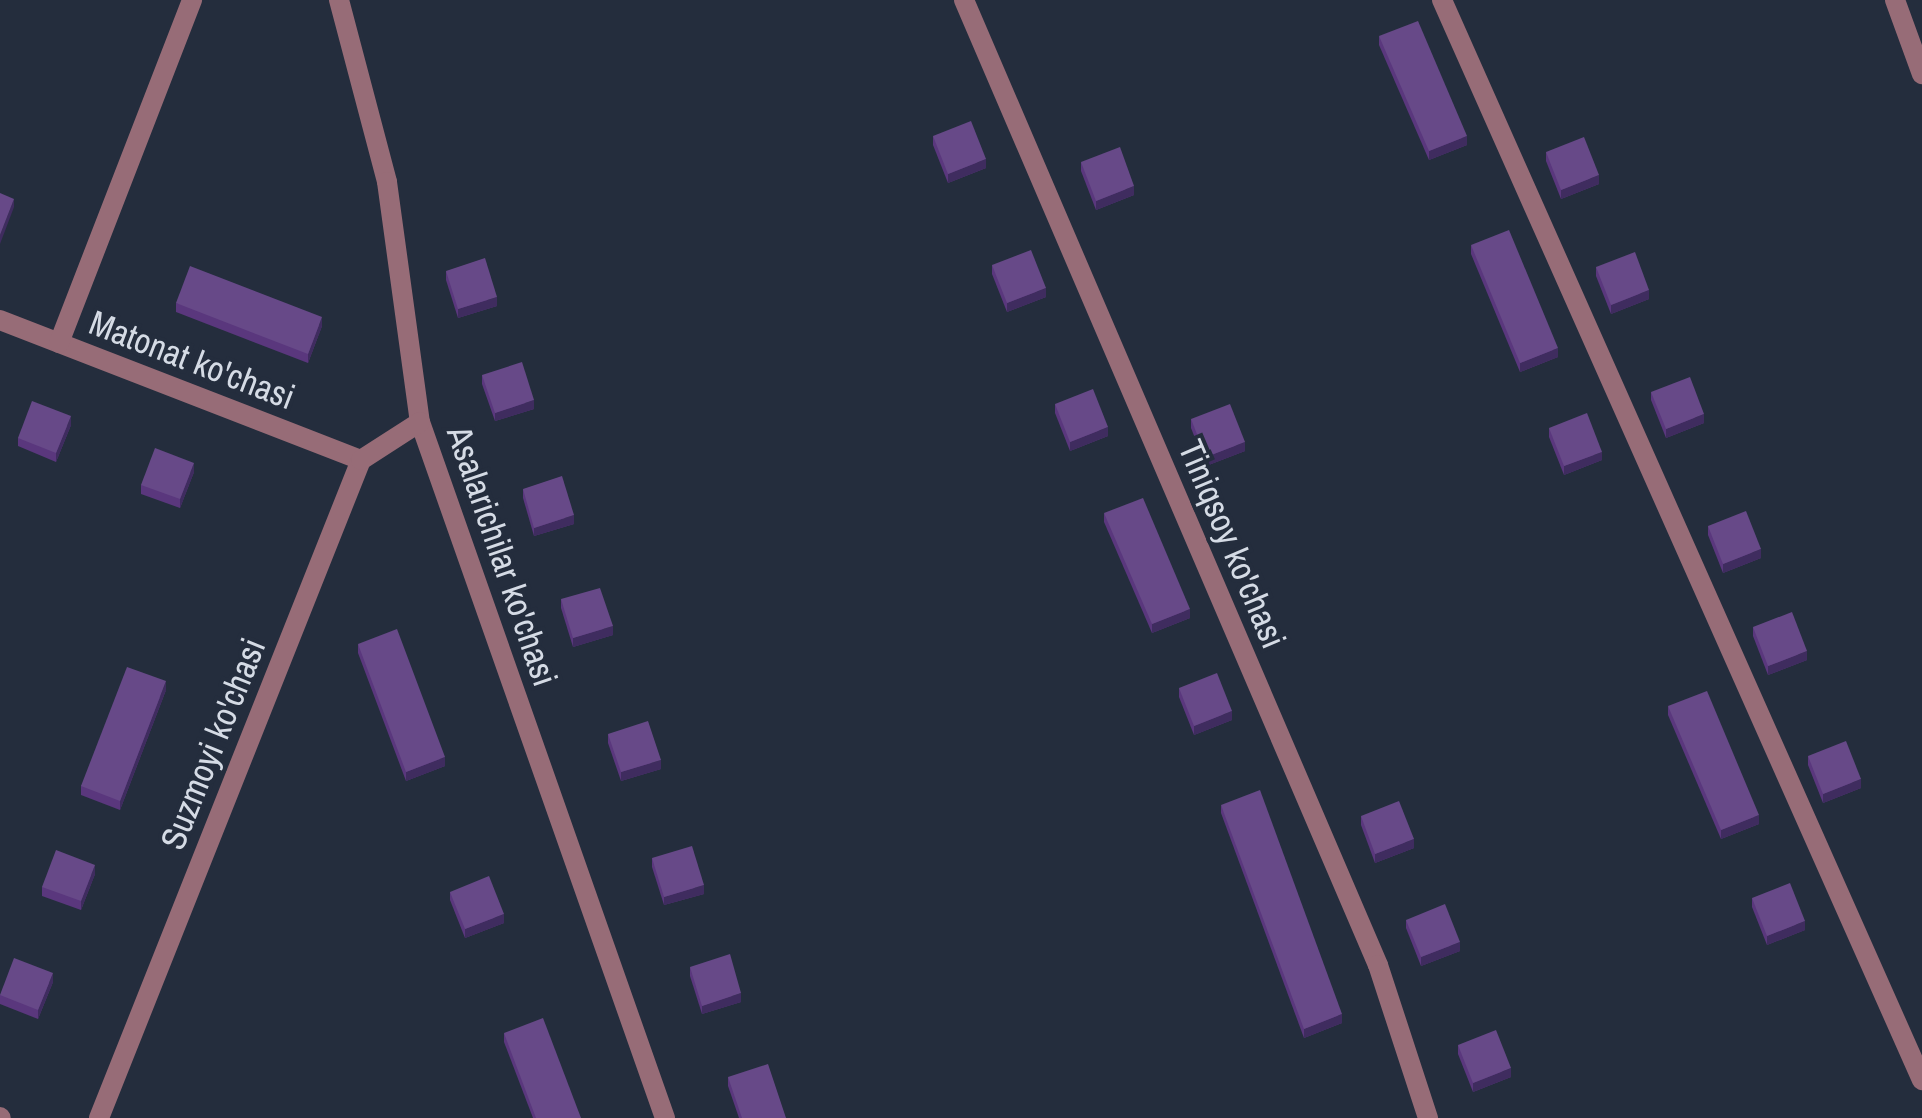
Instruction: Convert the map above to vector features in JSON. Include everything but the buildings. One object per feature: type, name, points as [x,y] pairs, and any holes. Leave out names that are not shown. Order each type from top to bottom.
[{"type":"street","points":[[59,343],[192,0]]},
{"type":"street","name":"Asalarichilar ko'chasi","points":[[339,0],[388,182],[420,422],[665,1118]]},
{"type":"street","name":"Tiniqsoy ko'chasi","points":[[964,0],[1378,965],[1428,1118]]},
{"type":"street","points":[[1442,0],[1922,1080]]},
{"type":"street","points":[[1895,0],[1922,74]]},
{"type":"street","name":"Matonat ko'chasi","points":[[0,320],[361,460]]},
{"type":"street","points":[[361,460],[420,422]]},
{"type":"street","name":"Suzmoyi ko'chasi","points":[[99,1118],[361,460]]}]
